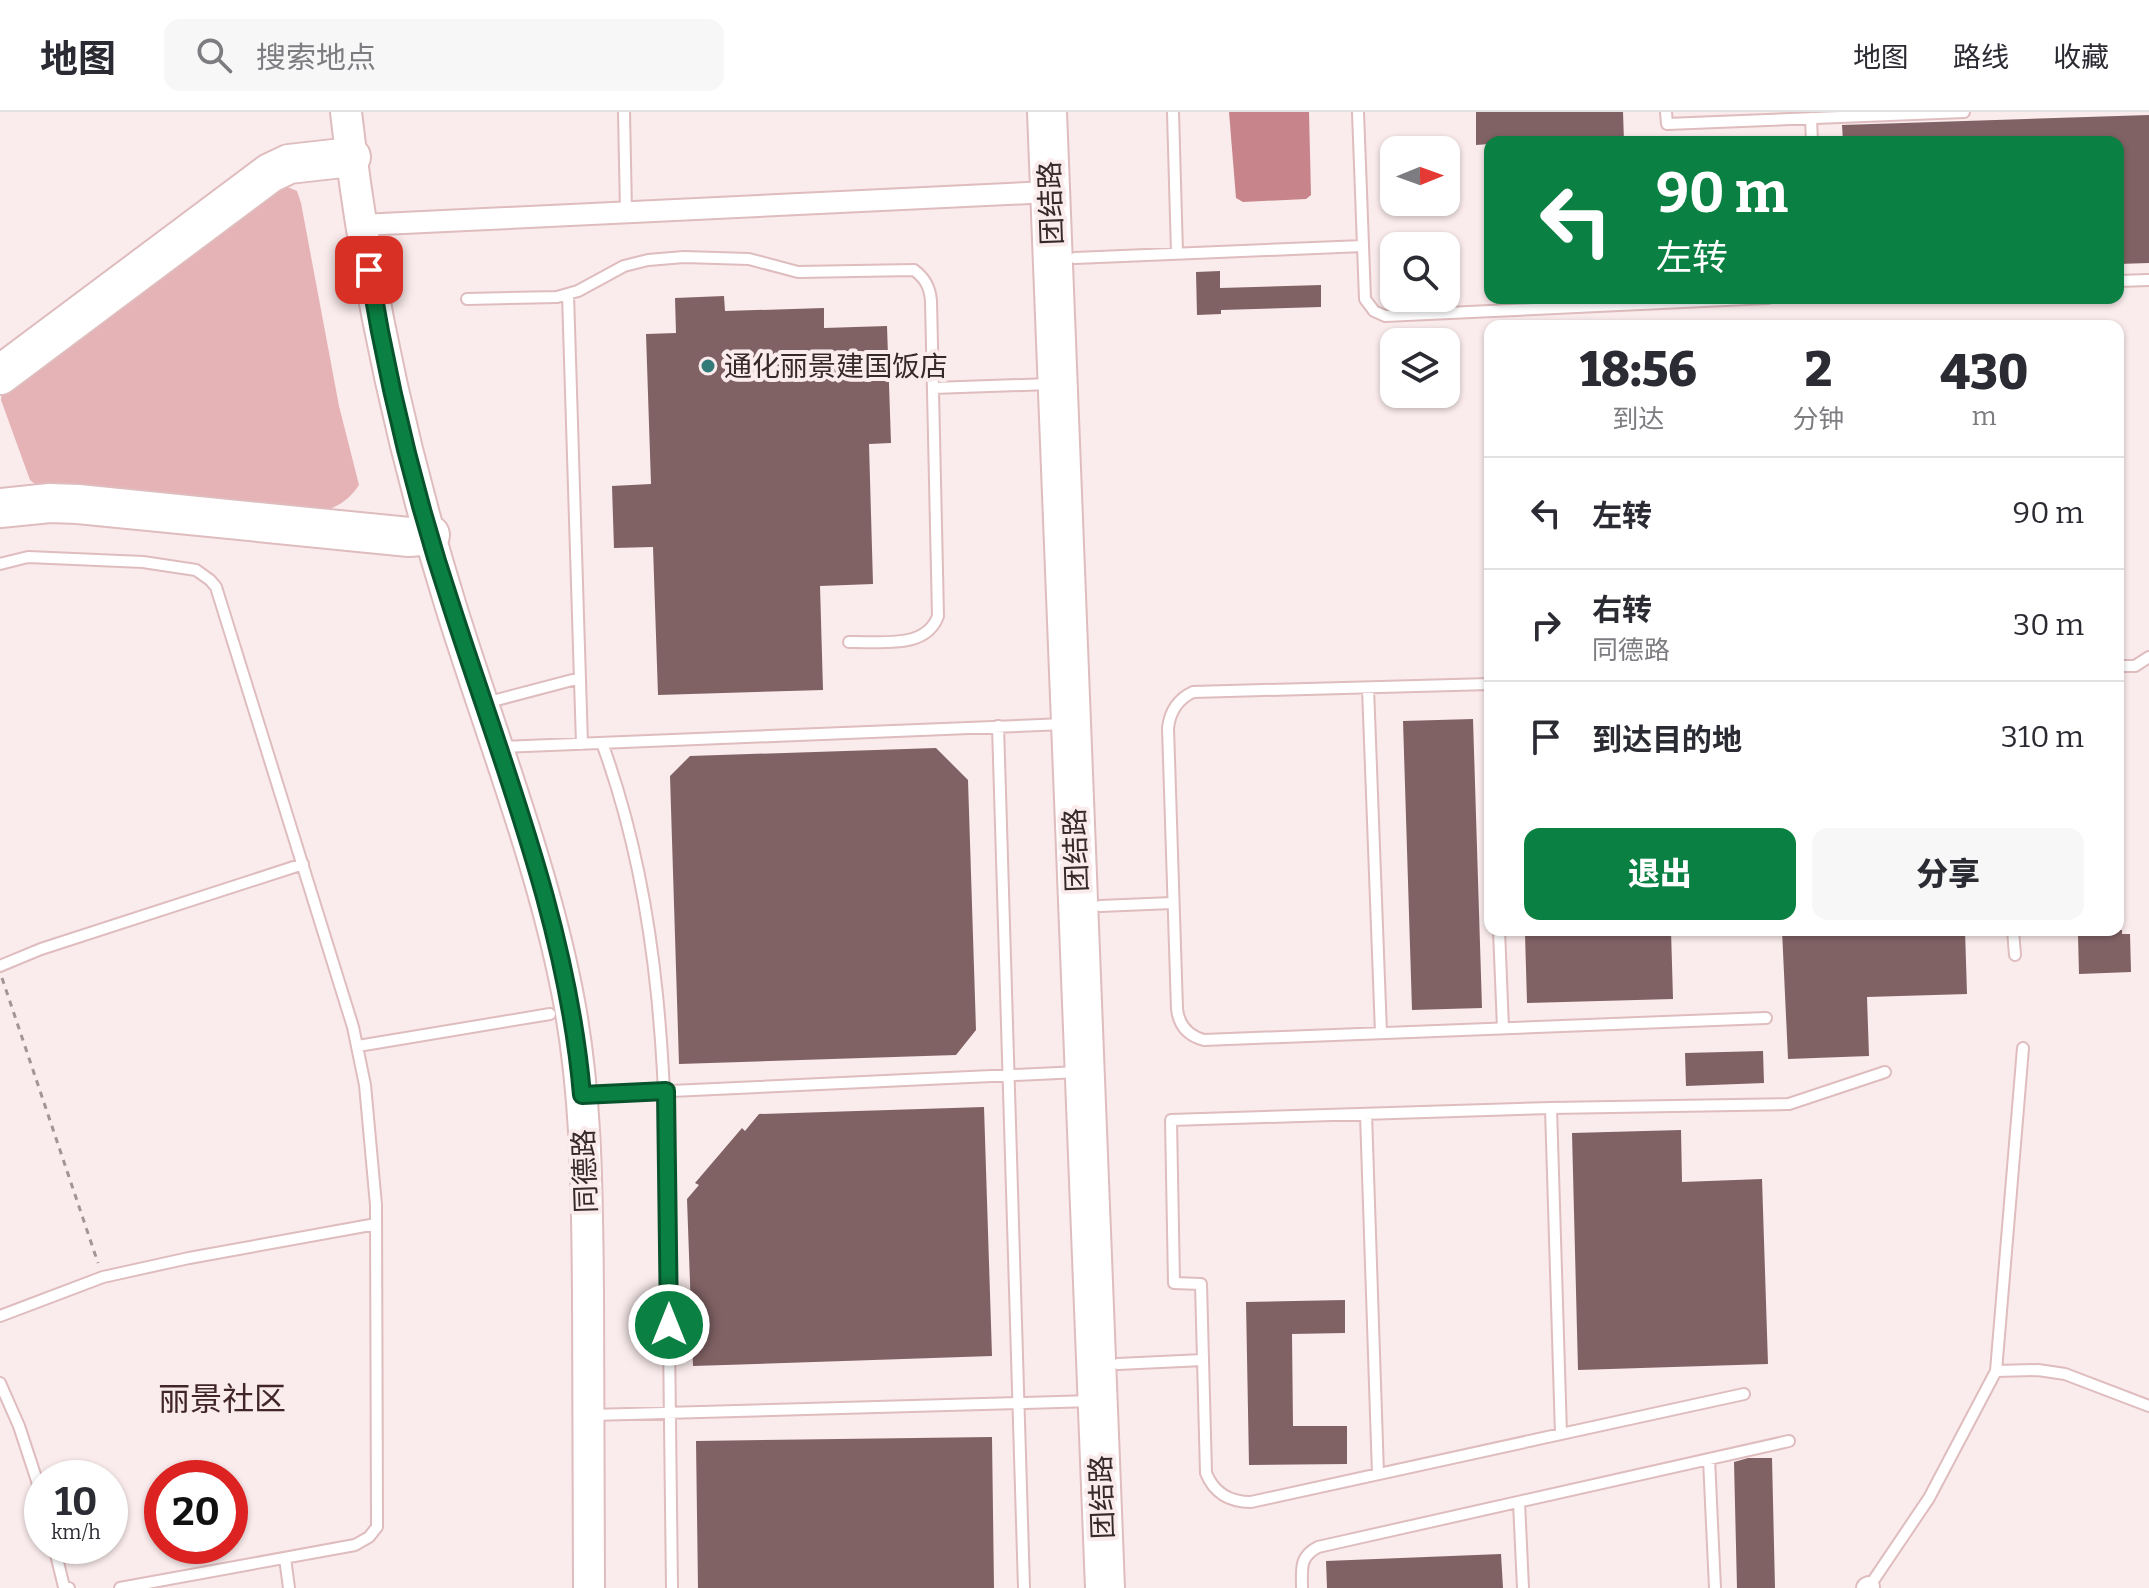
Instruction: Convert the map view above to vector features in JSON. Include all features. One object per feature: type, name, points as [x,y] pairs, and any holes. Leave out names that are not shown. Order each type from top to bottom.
[{"type":"highway","name":"团结路","points":[[1047,112],[1105,1588]]},
{"type":"highway","name":"团结路","points":[[1069,112],[1127,1588]]},
{"type":"highway","points":[[0,375],[270,173],[289,164],[341,158]]},
{"type":"highway","points":[[0,508],[50,503],[78,504],[420,536]]},
{"type":"main road","name":"同德路","points":[[325,112],[361,225],[420,536],[483,704],[532,852],[558,947],[575,1040],[582,1095],[587,1205],[589,1588]]},
{"type":"main road","name":"同德路","points":[[346,112],[341,158],[348,269],[369,377],[420,536],[523,893],[550,1014],[560,1087],[567,1205],[569,1588]]},
{"type":"street","points":[[361,225],[1050,192]]},
{"type":"lane","points":[[624,112],[626,212]]},
{"type":"lane","points":[[1173,112],[1177,253]]},
{"type":"lane","points":[[1358,112],[1365,299],[1374,311],[1385,316],[1640,304]]},
{"type":"lane","points":[[1666,112],[1667,124],[1964,112]]},
{"type":"lane","points":[[1811,118],[1812,136]]},
{"type":"lane","points":[[1075,258],[1363,246]]},
{"type":"lane","points":[[467,299],[568,295],[624,266],[672,258],[749,259],[798,272],[914,270],[925,280],[930,294],[938,616],[929,632],[915,639],[849,642]]},
{"type":"lane","points":[[2124,281],[2149,280]]},
{"type":"lane","points":[[568,295],[582,744]]},
{"type":"lane","points":[[933,388],[1058,383]]},
{"type":"lane","points":[[0,564],[28,557],[143,562],[188,568],[210,580],[216,587],[358,1046],[365,1085],[376,1224],[377,1527],[369,1537],[355,1545],[120,1588]]},
{"type":"lane","points":[[2124,666],[2135,666],[2149,657]]},
{"type":"lane","points":[[483,704],[580,678]]},
{"type":"lane","points":[[1484,684],[1193,692],[1176,704],[1168,728],[1172,903],[1178,1016],[1189,1033],[1204,1040],[1766,1018]]},
{"type":"lane","points":[[1368,688],[1381,1033]]},
{"type":"lane","points":[[497,748],[1071,723]]},
{"type":"lane","points":[[998,726],[1024,1588]]},
{"type":"lane","points":[[602,743],[626,814],[643,886],[666,1091],[672,1588]]},
{"type":"lane","points":[[0,968],[41,949],[303,864]]},
{"type":"lane","points":[[1100,906],[1172,903]]},
{"type":"lane","points":[[1499,936],[1503,1028]]},
{"type":"lane","points":[[2013,936],[2015,955]]},
{"type":"lane","points":[[358,1046],[550,1014]]},
{"type":"lane","points":[[1868,1587],[1929,1498],[1996,1371],[2023,1048]]},
{"type":"lane","points":[[582,1095],[1085,1071]]},
{"type":"lane","points":[[1744,1394],[1251,1502],[1226,1497],[1214,1488],[1206,1473],[1201,1284],[1174,1283],[1171,1120],[1789,1104],[1885,1072]]},
{"type":"lane","points":[[1551,1108],[1561,1434]]},
{"type":"lane","points":[[1366,1114],[1378,1474]]},
{"type":"lane","points":[[0,1316],[103,1277],[376,1224]]},
{"type":"lane","points":[[1118,1364],[1203,1360]]},
{"type":"lane","points":[[1996,1371],[2038,1370],[2065,1374],[2149,1406]]},
{"type":"lane","points":[[0,1383],[30,1460]]},
{"type":"lane","points":[[588,1415],[1098,1401]]},
{"type":"lane","points":[[1302,1588],[1301,1562],[1318,1547],[1789,1441]]},
{"type":"lane","points":[[1709,1459],[1715,1588]]},
{"type":"lane","points":[[1519,1502],[1523,1588]]},
{"type":"lane","points":[[285,1558],[289,1588]]},
{"type":"lane","points":[[58,1564],[64,1587],[69,1588]]},
{"type":"path","points":[[0,968],[103,1277]]},
{"type":"shaded area","points":[[1229,112],[1309,112],[1311,195],[1306,199],[1243,202],[1236,198]]},
{"type":"shaded area","points":[[285,186],[297,191],[301,203],[339,406],[359,485],[351,495],[321,512],[35,484],[30,480],[1,400],[2,393],[253,193]]},
{"type":"building","points":[[1476,112],[1623,112],[1624,136],[1484,136],[1484,144],[1476,145]]},
{"type":"building","points":[[2149,115],[2149,263],[2124,264],[2124,136],[1843,136],[1842,125]]},
{"type":"building","points":[[1220,271],[1220,288],[1321,285],[1321,307],[1221,310],[1221,314],[1197,315],[1196,272]]},
{"type":"building","points":[[724,296],[725,311],[824,308],[824,328],[887,326],[891,443],[869,444],[873,584],[820,586],[823,690],[658,695],[653,547],[614,548],[612,486],[651,484],[646,334],[676,333],[675,298]]},
{"type":"building","points":[[1473,719],[1482,1008],[1412,1010],[1403,721]]},
{"type":"building","points":[[936,748],[968,780],[976,1030],[956,1055],[679,1064],[670,776],[690,756]]},
{"type":"building","points":[[2130,934],[2131,972],[2079,974],[2078,936]]},
{"type":"building","points":[[1525,936],[1671,936],[1673,999],[1527,1003]]},
{"type":"building","points":[[1782,936],[1965,936],[1967,994],[1867,997],[1869,1056],[1788,1059]]},
{"type":"building","points":[[1763,1051],[1764,1083],[1686,1086],[1685,1053]]},
{"type":"building","points":[[984,1107],[992,1356],[693,1366],[687,1199],[699,1185],[695,1183],[742,1128],[745,1131],[759,1114]]},
{"type":"building","points":[[1681,1130],[1682,1182],[1762,1179],[1768,1364],[1578,1370],[1572,1133]]},
{"type":"building","points":[[1345,1300],[1345,1333],[1292,1334],[1293,1426],[1347,1426],[1347,1464],[1249,1465],[1246,1302]]},
{"type":"building","points":[[992,1437],[994,1588],[698,1588],[696,1441]]},
{"type":"building","points":[[1748,1458],[1772,1458],[1775,1588],[1737,1588],[1734,1462]]},
{"type":"building","points":[[1501,1554],[1503,1588],[1327,1588],[1326,1561]]},
{"type":"place","name":"通化丽景建国饭店","points":[[708,366]]},
{"type":"district","name":"丽景社区","points":[[222,1399]]},
{"type":"route","points":[[369,270],[389,372],[428,529],[546,899],[568,995],[582,1095],[666,1091],[669,1325]]}]
